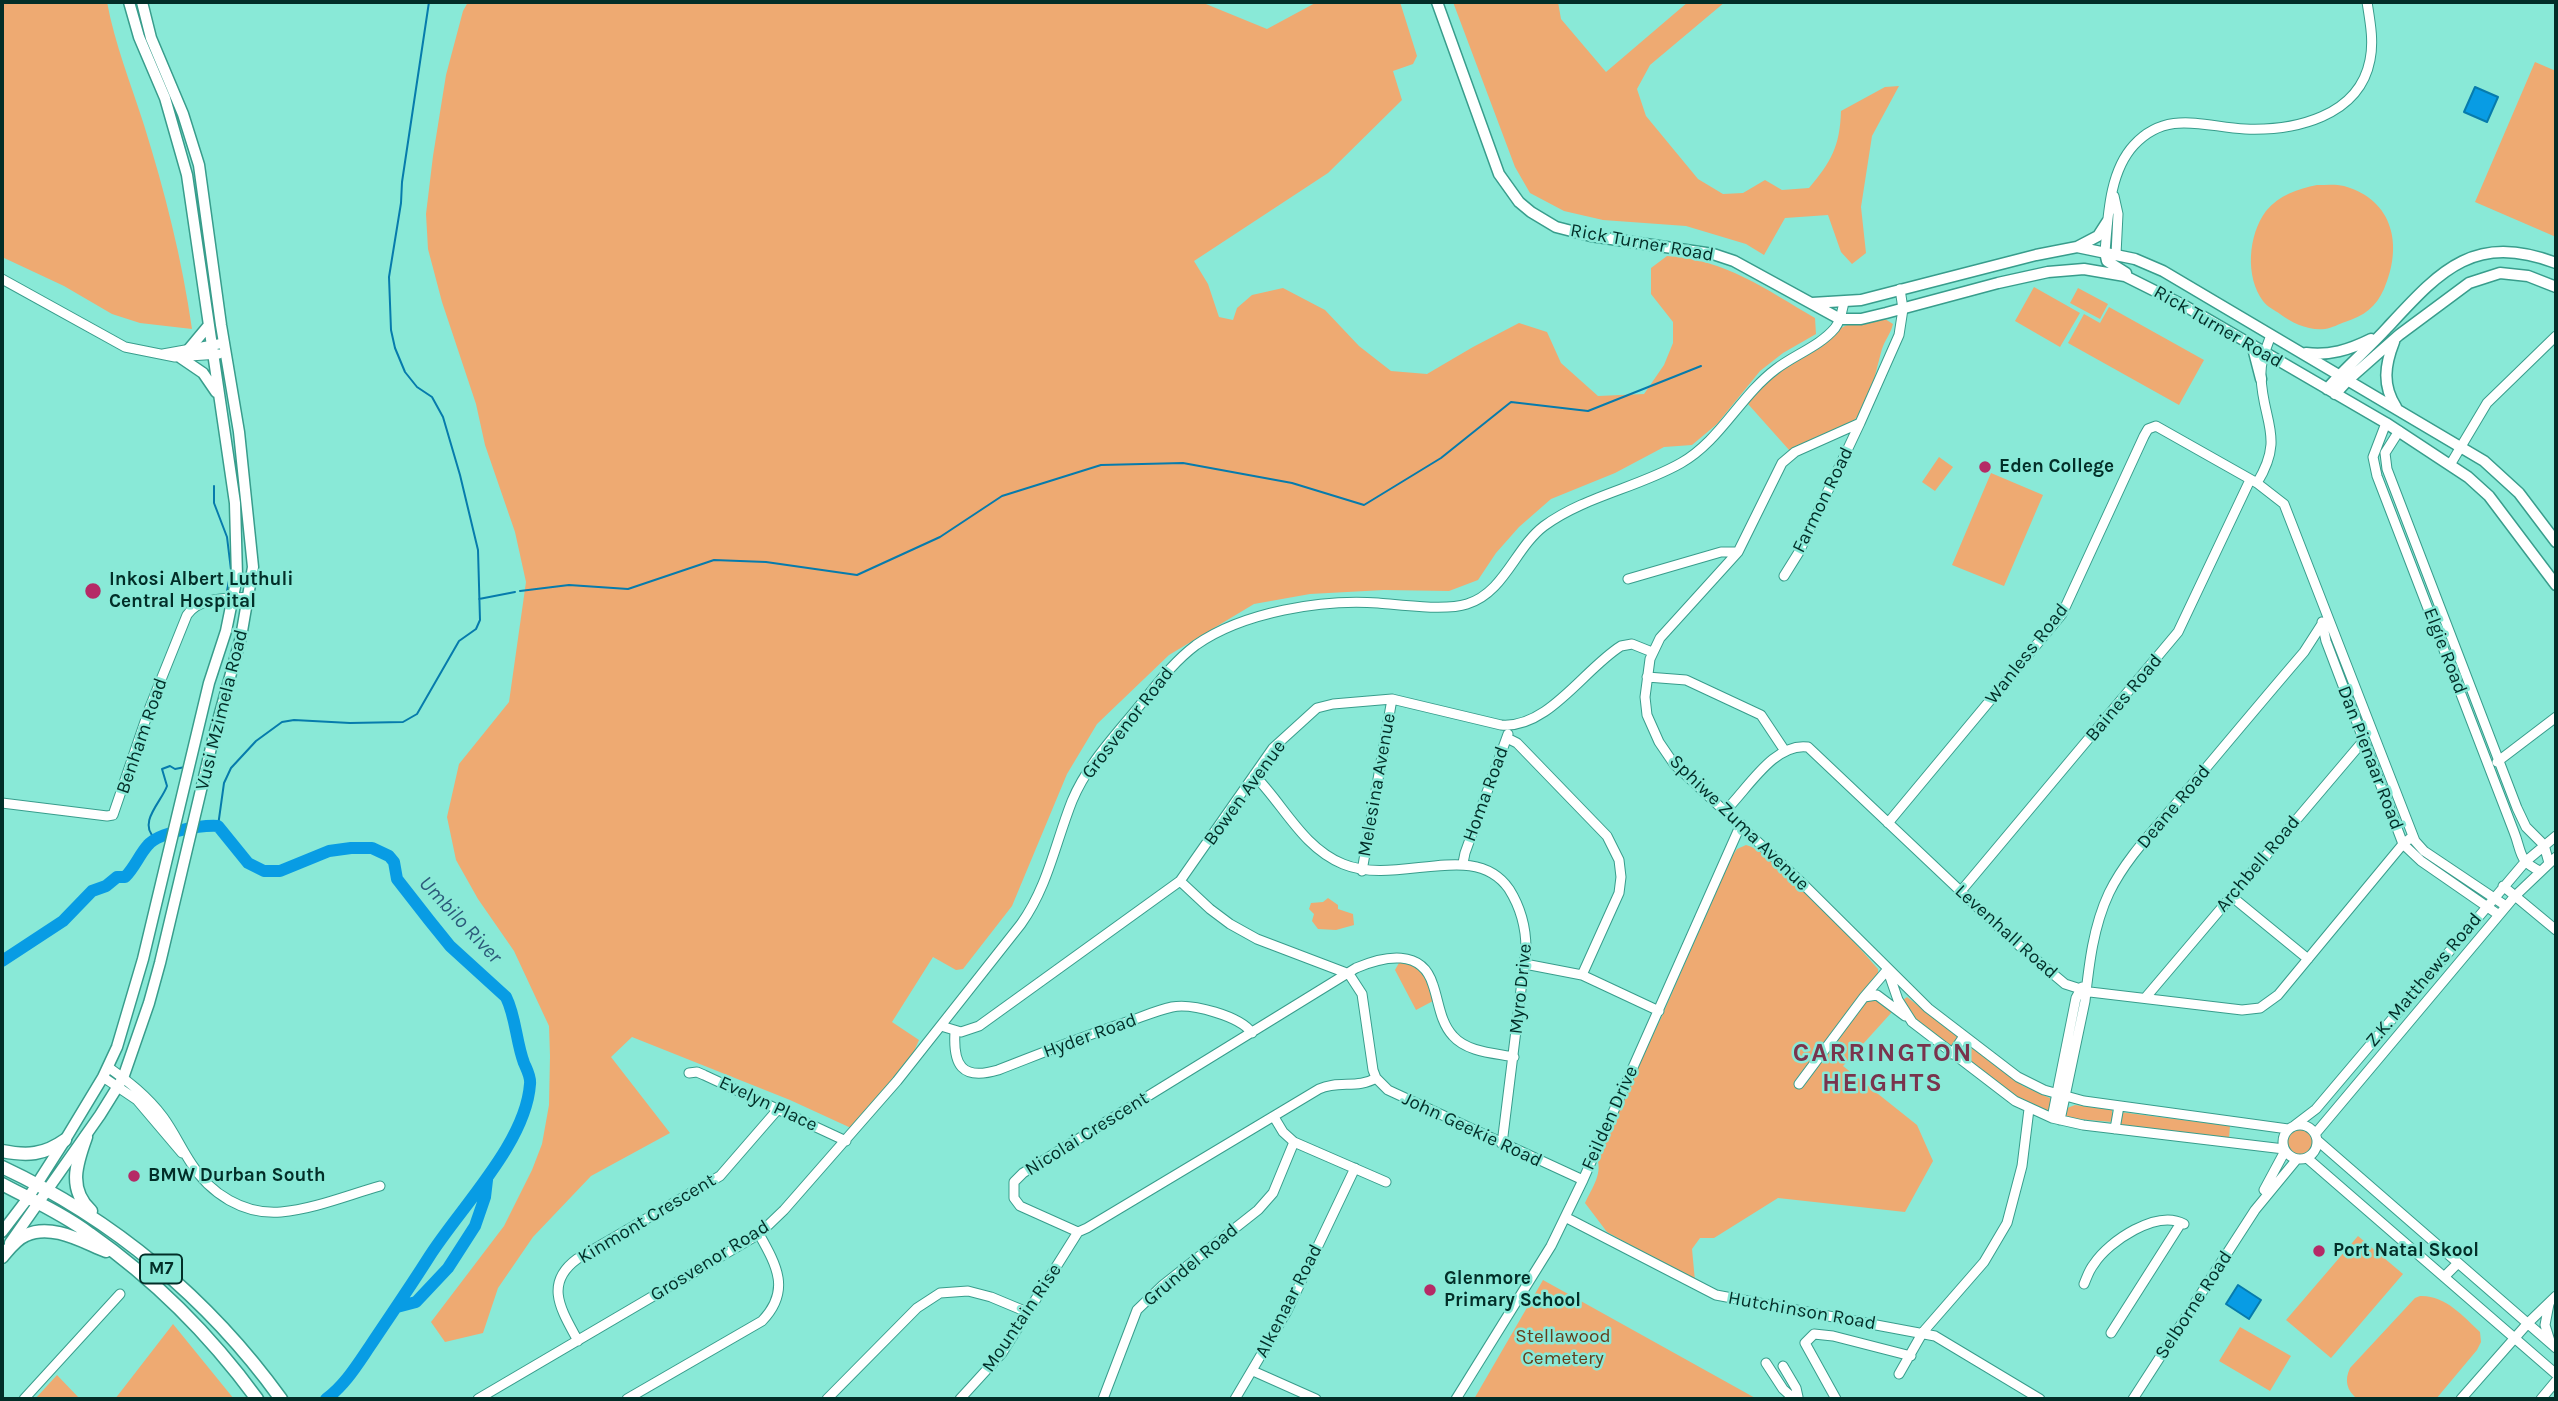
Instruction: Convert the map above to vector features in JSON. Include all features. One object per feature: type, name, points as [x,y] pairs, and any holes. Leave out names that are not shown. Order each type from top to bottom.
[{"type":"highway","points":[[86,1136],[77,1164],[76,1186],[87,1206],[114,1231]]},
{"type":"highway","points":[[2,1151],[19,1154],[44,1153],[65,1140]]},
{"type":"highway","name":"M7","points":[[2,1167],[36,1184],[114,1231],[190,1295],[253,1363],[281,1399]]},
{"type":"highway","name":"M7","points":[[2,1184],[90,1233],[122,1258],[195,1325],[257,1399]]},
{"type":"highway","points":[[2,1255],[16,1242],[38,1232],[73,1237],[122,1258]]},
{"type":"main road","name":"Vusi Mzimela Road","points":[[33,1200],[36,1184],[65,1140],[117,1047],[143,959],[209,683],[226,631],[238,564],[237,527],[187,176],[180,146],[129,2]]},
{"type":"main road","name":"Vusi Mzimela Road","points":[[33,1200],[48,1191],[120,1082],[149,1003],[197,816],[214,735],[241,637],[253,567],[239,432],[199,165],[183,114],[151,38],[142,2]]},
{"type":"main road","name":"Rick Turner Road","points":[[1437,2],[1499,174],[1519,202],[1556,227],[1734,261],[1840,319],[1861,318],[1903,309],[2031,275],[2084,269],[2110,273],[2143,284],[2386,423],[2450,465],[2489,496],[2556,585]]},
{"type":"main road","points":[[2077,247],[2098,236],[2107,222]]},
{"type":"main road","name":"Rick Turner Road","points":[[1812,303],[1861,300],[2077,247],[2156,268],[2484,461],[2510,483],[2556,542]]},
{"type":"main road","points":[[2331,392],[2406,308],[2438,276],[2457,264],[2477,256],[2506,252],[2556,263]]},
{"type":"main road","points":[[2084,269],[2109,255],[2143,284]]},
{"type":"main road","points":[[2344,377],[2458,289],[2481,278],[2500,273],[2513,274],[2528,276],[2556,287]]},
{"type":"main road","points":[[2406,308],[2418,322]]},
{"type":"main road","points":[[209,325],[185,353],[208,379],[219,398]]},
{"type":"main road","points":[[2301,352],[2316,354],[2343,351],[2382,333]]},
{"type":"main road","points":[[2395,339],[2387,362],[2386,378],[2389,394],[2399,410]]},
{"type":"main road","points":[[2253,348],[2261,379]]},
{"type":"main road","points":[[2,1232],[33,1200]]},
{"type":"main road","points":[[2,1255],[33,1200]]},
{"type":"street","points":[[2109,255],[2107,222],[2120,163],[2143,137],[2164,126],[2193,121],[2245,129],[2265,129],[2311,121],[2337,110],[2356,91],[2370,62],[2372,36],[2367,2]]},
{"type":"street","points":[[2109,255],[2118,214],[2113,194]]},
{"type":"street","points":[[2,279],[111,341],[140,351],[163,354],[225,348]]},
{"type":"street","points":[[1860,423],[1899,335],[1903,309],[1900,289]]},
{"type":"street","points":[[1840,319],[1844,302]]},
{"type":"street","name":"Grosvenor Road","points":[[478,1399],[759,1234],[784,1210],[846,1141],[941,1026],[1033,906],[1047,877],[1071,803],[1081,783],[1101,753],[1173,665],[1197,645],[1213,635],[1248,621],[1318,603],[1470,604],[1489,592],[1545,526],[1586,503],[1667,471],[1697,451],[1761,381],[1829,333],[1840,319]]},
{"type":"street","name":"Baines Road","points":[[1961,891],[2178,632],[2253,481],[2268,461],[2272,440],[2261,379],[2264,355],[2272,335]]},
{"type":"street","points":[[2450,465],[2487,403],[2556,336]]},
{"type":"street","name":"Sphiwe Zuma Avenue","points":[[1860,423],[1796,452],[1782,463],[1738,552],[1667,627],[1652,652],[1647,677],[1646,706],[1658,742],[1674,764],[1741,824],[1928,1008],[2018,1077],[2061,1096],[2119,1106],[2291,1127]]},
{"type":"street","name":"Farmon Road","points":[[1784,576],[1800,552],[1860,423]]},
{"type":"street","name":"Elgie Road","points":[[2386,423],[2374,457],[2374,466],[2525,862]]},
{"type":"street","name":"Dan Pienaar Road","points":[[2152,427],[2161,428],[2280,499],[2320,596],[2330,640],[2362,741],[2403,844],[2421,861],[2490,901],[2506,906]]},
{"type":"street","name":"Wanless Road","points":[[1888,823],[2062,614],[2144,436],[2152,427]]},
{"type":"street","name":"Elgie Road","points":[[2399,431],[2385,453],[2385,461],[2522,821],[2544,845],[2553,860]]},
{"type":"street","points":[[1838,433],[1850,444]]},
{"type":"street","points":[[2384,495],[2396,490]]},
{"type":"street","points":[[1628,579],[1721,552],[1738,552]]},
{"type":"street","name":"Dan Pienaar Road","points":[[2320,596],[2322,624],[2374,735],[2413,836],[2424,851],[2490,901],[2499,915]]},
{"type":"street","name":"Benham Road","points":[[2,803],[107,817],[113,815],[150,707],[187,615],[201,603],[249,597]]},
{"type":"street","name":"Deane Road","points":[[2056,1119],[2100,915],[2113,886],[2138,849],[2304,652],[2322,624]]},
{"type":"street","points":[[2438,633],[2448,629]]},
{"type":"street","name":"Deane Road","points":[[2304,652],[2330,640]]},
{"type":"street","points":[[1510,726],[1541,714],[1620,646],[1632,644],[1652,652]]},
{"type":"street","points":[[1647,677],[1686,680],[1761,715],[1785,751],[1757,773],[1725,811]]},
{"type":"street","name":"Bowen Avenue","points":[[955,1032],[972,1030],[979,1026],[1180,881],[1273,748],[1317,708],[1392,699],[1510,726]]},
{"type":"street","name":"Melesina Avenue","points":[[1362,871],[1392,699]]},
{"type":"street","points":[[2489,766],[2556,717]]},
{"type":"street","name":"Homa Road","points":[[1463,863],[1510,726]]},
{"type":"street","name":"Archbell Road","points":[[2146,997],[2362,741],[2374,735]]},
{"type":"street","points":[[1507,737],[1517,743],[1608,836],[1619,860],[1619,893],[1582,975]]},
{"type":"street","name":"Levenhall Road","points":[[1785,751],[1801,746],[1812,749],[2009,937],[2061,982],[2146,997],[2252,1010],[2272,1001],[2403,844],[2413,836]]},
{"type":"street","name":"Myro Drive","points":[[1254,775],[1313,845],[1333,860],[1362,871],[1388,872],[1473,864],[1494,874],[1513,894],[1524,920],[1527,949],[1502,1144]]},
{"type":"street","name":"Feilden Drive","points":[[1456,1399],[1531,1280],[1565,1217],[1741,824]]},
{"type":"street","name":"Z.K. Matthews Road","points":[[2291,1127],[2316,1109],[2503,886],[2525,862],[2556,836]]},
{"type":"street","name":"Z.K. Matthews Road","points":[[2317,1137],[2506,906],[2553,860]]},
{"type":"street","points":[[2525,862],[2540,871]]},
{"type":"street","points":[[1078,1232],[1328,1085],[1363,1084],[1376,1078],[1371,1063],[1362,994],[1349,974],[1256,939],[1210,909],[1180,881]]},
{"type":"street","points":[[2503,886],[2556,930]]},
{"type":"street","points":[[2231,897],[2308,959]]},
{"type":"street","name":"Nicolai Crescent","points":[[1078,1232],[1020,1206],[1013,1194],[1018,1177],[1368,963],[1390,958],[1407,958],[1419,963],[1430,976],[1441,1014],[1452,1036],[1478,1050],[1514,1057]]},
{"type":"street","points":[[1525,964],[1582,975],[1658,1011]]},
{"type":"street","points":[[1800,1084],[1864,997],[1888,970]]},
{"type":"street","name":"Sphiwe Zuma Avenue","points":[[1888,970],[1898,1000],[1912,1022],[2029,1109],[2056,1119],[2115,1129],[2285,1150]]},
{"type":"street","points":[[1864,997],[1880,997],[1912,1022]]},
{"type":"street","name":"Hyder Road","points":[[955,1032],[954,1053],[959,1065],[969,1071],[983,1073],[998,1070],[1172,1007],[1183,1006],[1210,1011],[1245,1026],[1252,1033]]},
{"type":"street","points":[[941,1026],[955,1032]]},
{"type":"street","points":[[1952,1054],[1964,1037]]},
{"type":"street","points":[[105,1072],[139,1090],[165,1119],[200,1176],[219,1194],[243,1206],[263,1211],[299,1209],[380,1186]]},
{"type":"street","name":"Evelyn Place","points":[[689,1073],[697,1072],[846,1141]]},
{"type":"street","name":"John Geekie Road","points":[[1376,1078],[1382,1086],[1399,1096],[1583,1180]]},
{"type":"street","points":[[2115,1129],[2119,1106]]},
{"type":"street","name":"Kinmont Crescent","points":[[578,1341],[560,1303],[558,1282],[564,1270],[577,1259],[720,1176],[779,1108]]},
{"type":"street","points":[[1899,1374],[1923,1332],[1984,1262],[2007,1223],[2022,1166],[2029,1109]]},
{"type":"street","points":[[1274,1117],[1283,1132],[1294,1142],[1386,1182]]},
{"type":"street","points":[[2317,1137],[2315,1151],[2308,1158],[2297,1159],[2285,1150],[2283,1140],[2291,1127],[2307,1125],[2388,1202],[2553,1346]]},
{"type":"street","name":"Grundel Road","points":[[1103,1399],[1137,1310],[1163,1284],[1258,1210],[1273,1193],[1294,1142]]},
{"type":"street","name":"Selborne Road","points":[[2255,1210],[2258,1199],[2275,1174],[2285,1150]]},
{"type":"street","points":[[2308,1158],[2556,1374]]},
{"type":"street","name":"Selborne Road","points":[[2133,1399],[2255,1210],[2297,1159]]},
{"type":"street","name":"Alkenaar Road","points":[[1315,1399],[1253,1371],[1287,1311],[1354,1168]]},
{"type":"street","points":[[2374,1217],[2388,1202]]},
{"type":"street","name":"Hutchinson Road","points":[[1565,1217],[1716,1295],[1923,1332],[1940,1338],[2040,1399]]},
{"type":"street","points":[[2084,1284],[2095,1261],[2124,1235],[2160,1220],[2174,1220],[2182,1224],[2111,1332]]},
{"type":"street","name":"Mountain Rise","points":[[967,1397],[996,1362],[1078,1232]]},
{"type":"street","points":[[627,1399],[762,1321],[769,1314],[778,1293],[779,1280],[773,1259],[759,1234]]},
{"type":"street","points":[[2444,1277],[2458,1263]]},
{"type":"street","points":[[827,1399],[916,1308],[940,1293],[968,1291],[1027,1312]]},
{"type":"street","points":[[24,1399],[120,1293]]},
{"type":"street","points":[[2461,1399],[2514,1338],[2553,1299]]},
{"type":"street","points":[[2553,1299],[2545,1325],[2553,1346]]},
{"type":"street","points":[[1836,1399],[1805,1343],[1814,1334],[1833,1336],[1911,1356]]},
{"type":"street","points":[[1766,1363],[1783,1389],[1796,1398]]},
{"type":"street","points":[[1783,1366],[1796,1388],[1796,1398]]},
{"type":"street","points":[[1235,1399],[1253,1371]]},
{"type":"street","points":[[2541,1399],[2556,1381]]},
{"type":"green space","points":[[2,2],[107,2],[166,201],[192,329],[140,323],[112,314],[64,286],[2,257]]},
{"type":"green space","points":[[468,2],[1201,2],[1267,29],[1317,2],[1400,2],[1417,56],[1413,64],[1393,71],[1402,100],[1328,173],[1194,261],[1208,284],[1219,317],[1233,320],[1237,308],[1252,295],[1283,288],[1325,310],[1359,346],[1391,371],[1427,374],[1519,323],[1547,332],[1561,363],[1598,396],[1644,394],[1664,365],[1673,343],[1673,322],[1651,294],[1651,268],[1667,256],[1708,263],[1745,278],[1815,318],[1816,334],[1783,353],[1760,371],[1717,424],[1692,445],[1664,447],[1615,473],[1551,499],[1519,527],[1496,553],[1478,580],[1449,591],[1384,590],[1310,594],[1254,604],[1169,655],[1097,724],[1067,774],[1012,906],[963,969],[956,970],[933,957],[892,1022],[919,1040],[912,1056],[851,1128],[790,1100],[632,1037],[611,1057],[670,1133],[591,1176],[533,1237],[498,1288],[483,1333],[445,1342],[431,1322],[504,1226],[542,1144],[549,1105],[550,1056],[549,1026],[514,951],[478,899],[456,860],[447,817],[459,764],[509,702],[526,582],[515,532],[485,445],[476,404],[442,302],[428,249],[426,214],[446,75],[463,11]]},
{"type":"green space","points":[[1453,2],[1558,2],[1561,19],[1606,72],[1688,2],[1725,2],[1650,65],[1637,89],[1646,116],[1698,179],[1723,194],[1743,193],[1765,180],[1782,190],[1809,188],[1833,153],[1839,134],[1841,111],[1885,87],[1899,86],[1872,136],[1861,207],[1866,253],[1852,264],[1841,252],[1828,215],[1785,218],[1764,255],[1746,244],[1686,226],[1603,220],[1564,211],[1530,193],[1515,167]]},
{"type":"green space","points":[[2535,62],[2556,71],[2556,237],[2475,202]]},
{"type":"green space","points":[[2317,185],[2344,186],[2374,202],[2384,213],[2393,241],[2390,273],[2373,306],[2352,320],[2319,329],[2295,323],[2269,307],[2257,291],[2251,268],[2255,232],[2266,211],[2289,194]]},
{"type":"green space","points":[[2034,287],[2080,313],[2060,347],[2015,321]]},
{"type":"green space","points":[[2078,288],[2108,304],[2100,319],[2070,303]]},
{"type":"green space","points":[[2109,307],[2204,360],[2179,405],[2068,343],[2084,314],[2100,323]]},
{"type":"green space","points":[[1885,319],[1893,324],[1882,349],[1870,394],[1858,416],[1835,432],[1790,451],[1748,404],[1768,381],[1841,328],[1849,324]]},
{"type":"green space","points":[[1939,457],[1953,467],[1935,491],[1922,482]]},
{"type":"green space","points":[[1991,473],[2043,495],[2004,586],[1952,565]]},
{"type":"green space","points":[[1746,845],[1758,850],[1793,880],[1878,969],[1878,978],[1867,991],[1892,1012],[1843,1066],[1917,1125],[1933,1161],[1905,1212],[1778,1198],[1714,1238],[1700,1238],[1692,1249],[1695,1281],[1607,1232],[1585,1203],[1598,1174],[1596,1156],[1661,1018],[1731,858],[1737,849]]},
{"type":"green space","points":[[1328,898],[1338,905],[1338,909],[1353,914],[1354,925],[1336,930],[1318,929],[1312,921],[1314,914],[1309,909],[1311,903],[1323,902]]},
{"type":"green space","points":[[1400,961],[1421,970],[1433,1001],[1416,1010],[1395,970]]},
{"type":"green space","points":[[1907,997],[1958,1037],[1952,1050],[1915,1020],[1903,1000]]},
{"type":"green space","points":[[1964,1043],[2023,1086],[2052,1099],[2049,1113],[2014,1096],[1957,1055]]},
{"type":"green space","points":[[2075,1105],[2112,1110],[2112,1122],[2067,1118],[2064,1113],[2067,1108]]},
{"type":"green space","points":[[2120,1112],[2230,1126],[2229,1138],[2119,1125]]},
{"type":"green space","points":[[2300,1129],[2309,1133],[2313,1142],[2309,1151],[2300,1155],[2291,1151],[2287,1142],[2291,1133]]},
{"type":"green space","points":[[2358,1236],[2403,1274],[2331,1358],[2286,1320]]},
{"type":"green space","name":"Stellawood Cemetery","points":[[1543,1280],[1757,1399],[1474,1399]]},
{"type":"green space","points":[[2420,1296],[2438,1299],[2467,1319],[2480,1332],[2481,1342],[2477,1350],[2436,1399],[2357,1399],[2348,1385],[2350,1368],[2415,1298]]},
{"type":"green space","points":[[173,1324],[234,1399],[115,1399]]},
{"type":"green space","points":[[2240,1327],[2291,1356],[2270,1391],[2219,1361]]},
{"type":"green space","points":[[57,1375],[80,1399],[35,1399]]},
{"type":"water","points":[[2475,87],[2498,97],[2487,122],[2464,112]]},
{"type":"water","points":[[2238,1285],[2261,1300],[2249,1319],[2226,1304]]},
{"type":"waterway","points":[[218,826],[224,783],[231,768],[256,741],[282,722],[294,720],[403,722],[417,714],[459,641],[476,629],[480,620],[478,550],[443,417],[432,397],[417,387],[405,372],[391,330],[389,277],[429,2]]},
{"type":"waterway","points":[[520,591],[569,585],[628,589],[714,560],[766,562],[857,575],[940,537],[1002,496],[1101,465],[1183,463],[1292,483],[1364,505],[1441,458],[1511,402],[1588,411],[1701,366]]},
{"type":"waterway","points":[[214,486],[214,503],[227,537],[231,570],[227,591]]},
{"type":"waterway","points":[[479,599],[515,592]]},
{"type":"waterway","points":[[213,686],[218,672]]},
{"type":"waterway","points":[[155,838],[149,826],[152,812],[167,786],[162,769],[170,766],[175,769],[185,767]]},
{"type":"waterway","name":"Umbilo River","points":[[2,961],[63,921],[92,891],[106,886],[117,877],[125,877],[153,840],[181,830],[218,826],[248,863],[264,871],[280,871],[329,851],[351,848],[372,848],[389,856],[394,862],[397,879],[450,946],[506,997],[530,1081],[526,1106],[517,1129],[490,1174],[442,1238],[355,1367],[326,1399]]},
{"type":"waterway","points":[[397,1307],[416,1302],[448,1268],[475,1226],[485,1197],[487,1180]]},
{"type":"place","name":"Eden College","points":[[1985,467]]},
{"type":"place","name":"Inkosi Albert Luthuli Central Hospital","points":[[93,591]]},
{"type":"place","name":"BMW Durban South","points":[[134,1176]]},
{"type":"place","name":"Port Natal Skool","points":[[2319,1251]]},
{"type":"place","name":"Glenmore Primary School","points":[[1430,1290]]},
{"type":"district","name":"CARRINGTON HEIGHTS","points":[[1883,1069]]}]
